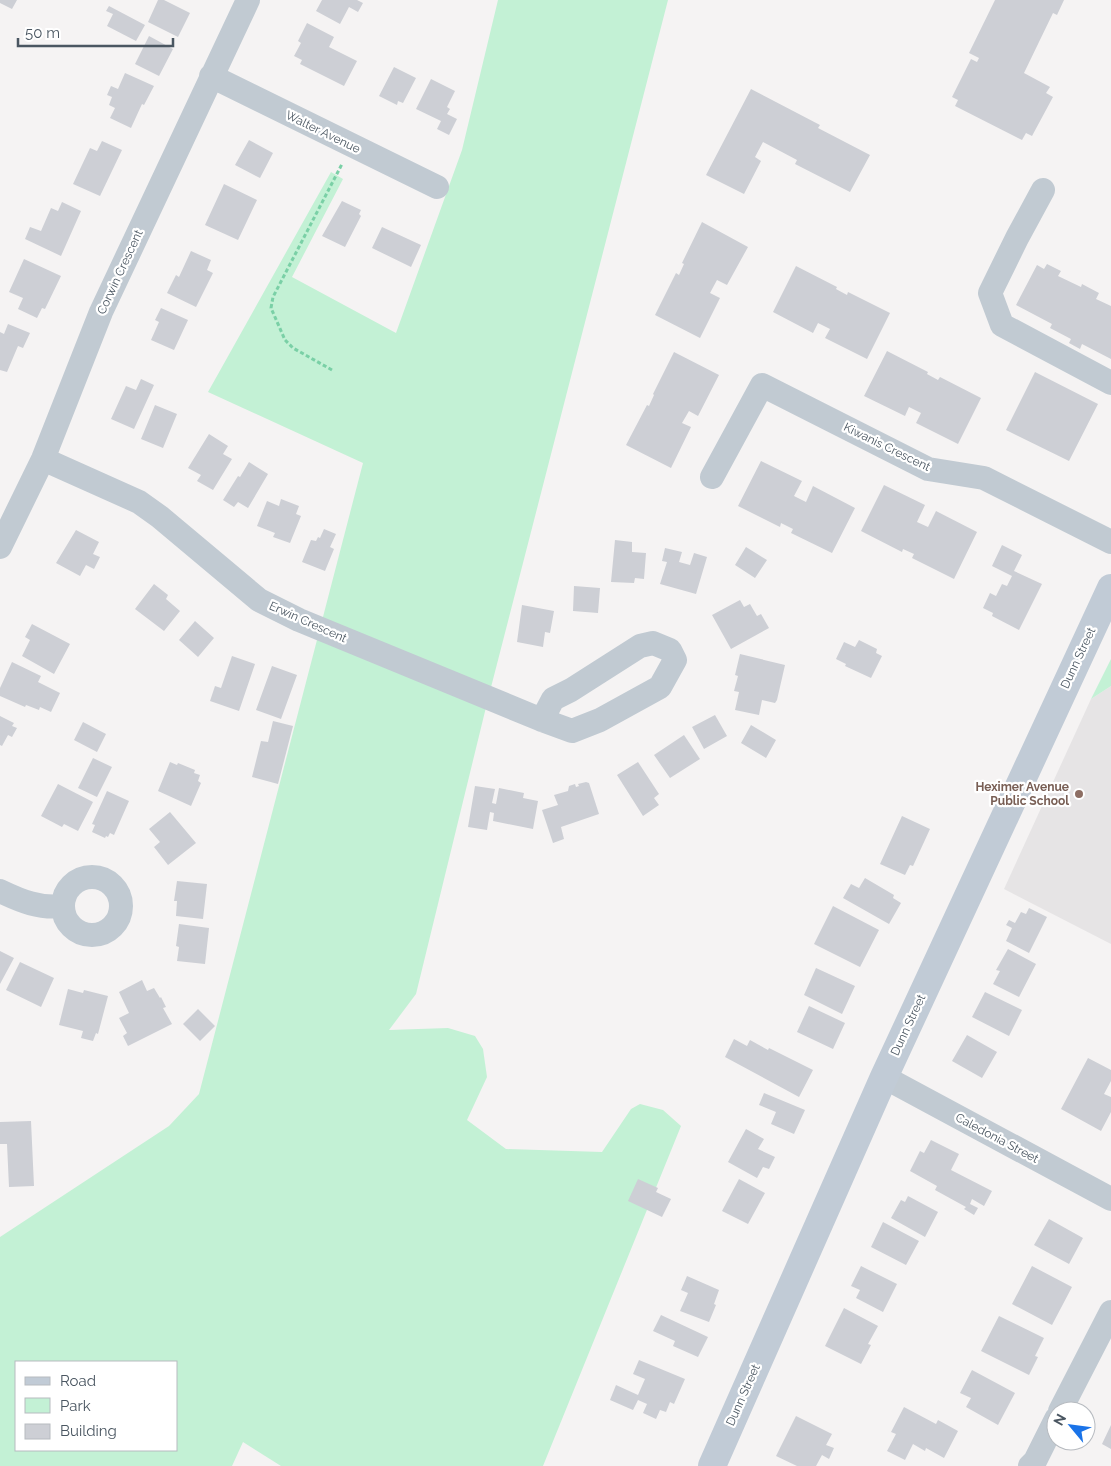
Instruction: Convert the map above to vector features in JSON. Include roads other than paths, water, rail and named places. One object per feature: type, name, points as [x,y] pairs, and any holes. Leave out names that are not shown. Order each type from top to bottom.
[{"type":"street","name":"Corwin Crescent","points":[[0,547],[42,459],[101,312],[248,0]]},
{"type":"street","name":"Walter Avenue","points":[[211,76],[437,187]]},
{"type":"street","points":[[1043,190],[990,293],[1002,325],[1111,383]]},
{"type":"street","name":"Kiwanis Crescent","points":[[712,477],[762,385],[928,469],[984,478],[1111,542]]},
{"type":"street","name":"Erwin Crescent","points":[[42,459],[139,502],[160,517],[260,600],[299,620],[542,720],[572,731],[600,720],[660,687],[675,660],[670,650],[653,643],[640,646],[571,690],[552,699],[542,720]]},
{"type":"street","name":"Dunn Street","points":[[712,1466],[884,1077],[1111,588]]},
{"type":"street","points":[[0,891],[28,904],[64,906]]},
{"type":"street","name":"Caledonia Street","points":[[884,1077],[1111,1198]]},
{"type":"street","points":[[1065,1401],[1111,1312]]},
{"type":"street","points":[[1030,1466],[1046,1438]]},
{"type":"place","name":"Heximer Avenue Public School","points":[[1079,794]]}]
